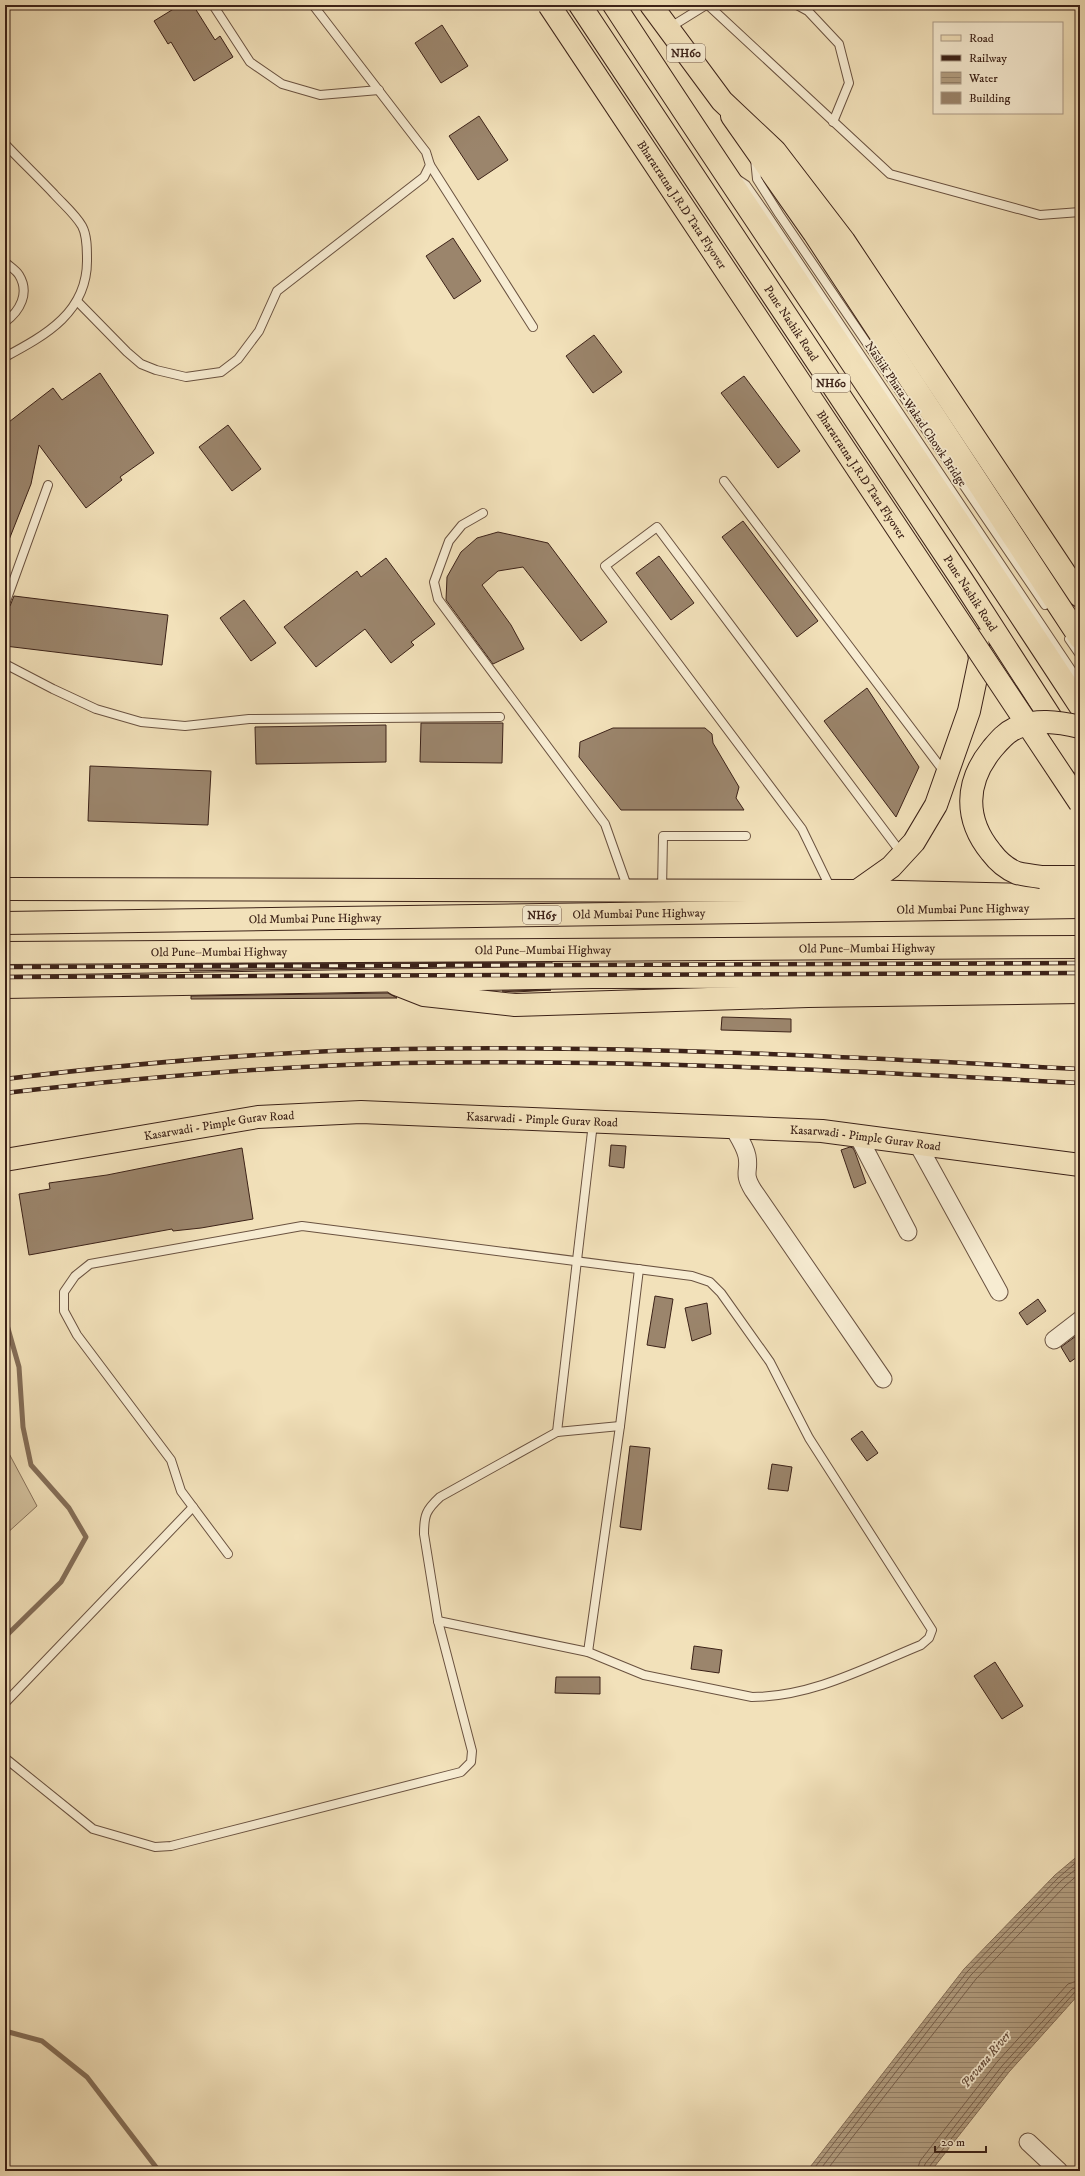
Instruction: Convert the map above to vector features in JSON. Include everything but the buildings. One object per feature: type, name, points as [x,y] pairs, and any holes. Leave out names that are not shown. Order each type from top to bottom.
[{"type":"main road","name":"Bharatratna J.R.D Tata Flyover","points":[[549,5],[1080,803]]},
{"type":"main road","name":"Pune Nashik Road","points":[[580,5],[962,580],[1080,763]]},
{"type":"main road","points":[[614,5],[1080,706]]},
{"type":"main road","name":"NH60","points":[[651,5],[722,101],[775,150],[844,241],[1080,596]]},
{"type":"main road","points":[[722,101],[754,150],[814,233],[1072,634]]},
{"type":"main road","points":[[857,891],[891,867],[914,842],[936,805],[969,712],[980,660],[975,623],[962,580]]},
{"type":"main road","points":[[1080,727],[1059,722],[1037,722],[1015,728],[999,740],[983,760],[972,782],[971,801],[974,822],[985,844],[997,859],[1016,872],[1041,877],[1080,877]]},
{"type":"main road","points":[[5,889],[857,891],[1065,896],[1080,899]]},
{"type":"main road","name":"Old Mumbai Pune Highway","points":[[5,923],[1080,907]]},
{"type":"main road","name":"Old Pune–Mumbai Highway","points":[[5,953],[1080,947]]},
{"type":"main road","points":[[5,987],[793,975],[1080,976]]},
{"type":"main road","points":[[387,980],[424,995],[515,1005],[808,996],[1080,992]]},
{"type":"main road","name":"Kasarwadi - Pimple Gurav Road","points":[[5,1160],[258,1117],[304,1113],[361,1112],[822,1131],[1080,1165]]},
{"type":"street","points":[[733,1127],[747,1157],[746,1179],[883,1379]]},
{"type":"street","points":[[858,1136],[908,1232]]},
{"type":"street","points":[[917,1143],[999,1292]]},
{"type":"street","points":[[1054,1340],[1080,1320]]},
{"type":"street","points":[[1028,2142],[1059,2171]]},
{"type":"lane","points":[[213,5],[250,62],[282,84],[320,95],[379,90]]},
{"type":"lane","points":[[313,5],[426,152],[430,165],[533,327]]},
{"type":"lane","points":[[668,29],[707,5],[890,174],[1040,215],[1080,212]]},
{"type":"lane","points":[[797,5],[808,11],[839,44],[849,83],[833,122]]},
{"type":"lane","points":[[5,144],[69,209],[82,226],[87,246],[87,270],[77,301],[64,319],[43,336],[5,357]]},
{"type":"lane","name":"Nashik Phata-Wakad Chowk Bridge","points":[[754,150],[757,179],[764,190],[881,366],[1050,612]]},
{"type":"lane","points":[[77,301],[127,352],[142,364],[156,370],[186,377],[221,372],[238,360],[259,331],[277,291],[424,177],[430,165]]},
{"type":"lane","name":"Nashik Phata-Wakad Chowk Bridge","points":[[721,168],[746,185],[755,197],[1080,683]]},
{"type":"lane","points":[[5,262],[18,274],[23,285],[24,295],[21,306],[15,315],[5,322]]},
{"type":"lane","points":[[724,481],[947,776]]},
{"type":"lane","points":[[5,604],[48,485]]},
{"type":"lane","points":[[483,513],[462,525],[449,541],[434,582],[438,599],[605,824],[628,890]]},
{"type":"lane","points":[[832,891],[802,829],[605,566],[657,527],[902,854]]},
{"type":"lane","points":[[1072,634],[1080,655]]},
{"type":"lane","points":[[5,664],[96,709],[140,722],[185,726],[249,719],[500,717]]},
{"type":"lane","points":[[662,890],[663,836],[746,836]]},
{"type":"lane","points":[[557,1432],[593,1122]]},
{"type":"lane","points":[[228,1554],[180,1491],[171,1460],[77,1335],[64,1311],[64,1292],[75,1276],[90,1264],[302,1226],[692,1276],[710,1282],[720,1293],[770,1362],[809,1438],[932,1630],[929,1638],[921,1645],[818,1686],[800,1692],[765,1697],[752,1697],[662,1680],[644,1675],[588,1652],[438,1621]]},
{"type":"lane","points":[[588,1652],[620,1426],[639,1269]]},
{"type":"lane","points":[[5,1758],[93,1829],[155,1847],[171,1846],[461,1772],[470,1762],[472,1751],[438,1621],[424,1534],[424,1520],[428,1509],[440,1497],[557,1432],[620,1426]]},
{"type":"lane","points":[[5,1703],[193,1508]]},
{"type":"shaded area","points":[[5,1446],[37,1506],[5,1535]]},
{"type":"water","name":"Pavana River","points":[[1080,1854],[1080,1993],[1009,2072],[931,2171],[807,2171],[964,1969],[1055,1875]]},
{"type":"waterway","points":[[5,1318],[19,1367],[23,1427],[31,1465],[69,1508],[86,1537],[61,1582],[5,1637]]},
{"type":"waterway","points":[[5,2031],[42,2041],[87,2077],[159,2171]]},
{"type":"railway","points":[[5,967],[1080,963]]},
{"type":"railway","points":[[5,977],[1080,973]]},
{"type":"railway","points":[[5,1079],[104,1068],[254,1055],[354,1050],[488,1048],[657,1050],[827,1056],[1080,1069]]},
{"type":"railway","points":[[5,1093],[104,1082],[254,1070],[404,1063],[488,1062],[657,1064],[827,1070],[1080,1083]]}]
